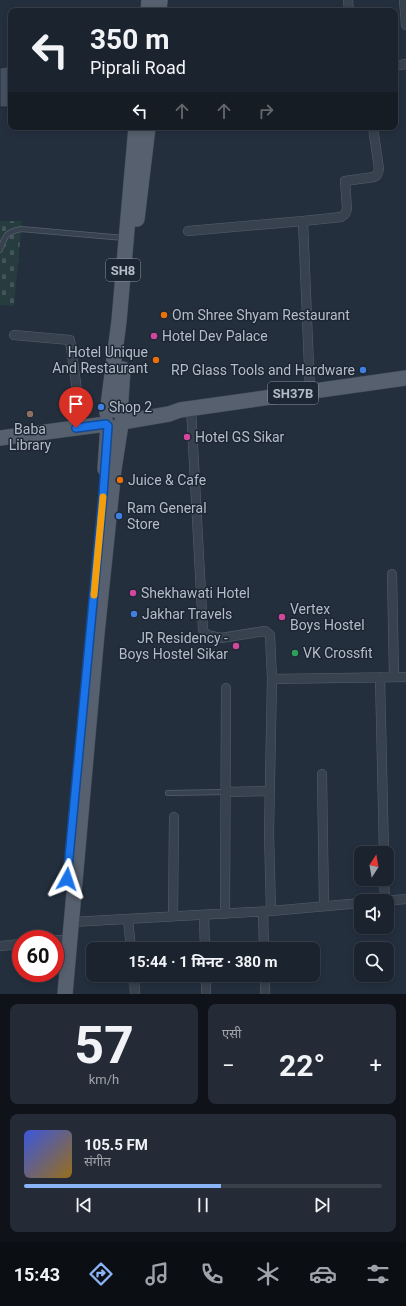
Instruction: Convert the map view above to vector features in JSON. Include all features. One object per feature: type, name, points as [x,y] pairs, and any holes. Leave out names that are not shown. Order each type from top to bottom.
[{"type":"main road","name":"SH8","points":[[65,994],[97,633],[122,322],[126,238],[136,130]]},
{"type":"main road","name":"SH8","points":[[122,322],[148,130]]},
{"type":"main road","name":"SH37B","points":[[0,438],[114,419],[169,414],[185,409],[406,378]]},
{"type":"main road","points":[[0,429],[82,419],[114,419]]},
{"type":"main road","name":"SH8","points":[[59,930],[107,496]]},
{"type":"main road","name":"SH8","points":[[57,982],[57,994]]},
{"type":"street","points":[[404,0],[406,25]]},
{"type":"street","points":[[188,231],[341,217],[345,214],[346,209],[345,181],[377,175],[379,169],[373,130]]},
{"type":"street","points":[[303,221],[310,391]]},
{"type":"street","points":[[14,335],[70,340],[82,419]]},
{"type":"street","points":[[185,409],[203,630],[207,636],[221,638],[265,631],[270,635],[272,679],[267,912],[265,942]]},
{"type":"street","points":[[392,574],[394,677]]},
{"type":"street","points":[[380,677],[384,846]]},
{"type":"street","points":[[272,679],[406,677]]},
{"type":"street","points":[[225,914],[226,688]]},
{"type":"street","points":[[322,774],[324,906]]},
{"type":"street","points":[[225,792],[270,791]]},
{"type":"street","points":[[173,916],[174,817]]},
{"type":"street","points":[[394,900],[406,899]]},
{"type":"street","points":[[72,922],[267,912],[354,904]]},
{"type":"street","points":[[204,915],[205,942]]},
{"type":"street","points":[[128,919],[130,942]]},
{"type":"street","points":[[0,946],[12,945]]},
{"type":"street","points":[[134,982],[135,994]]},
{"type":"street","points":[[206,982],[206,994]]},
{"type":"street","points":[[265,982],[265,994]]},
{"type":"lane","points":[[0,250],[5,236],[12,231],[21,229],[126,238]]},
{"type":"lane","points":[[168,793],[225,792]]},
{"type":"green space","points":[[0,221],[22,221],[14,306],[0,305]]},
{"type":"building","points":[[8,67],[8,107],[0,107],[0,68]]},
{"type":"slow traffic","points":[[94,595],[103,497]]},
{"type":"place","name":"Om Shree Shyam Restaurant","points":[[164,315]]},
{"type":"place","name":"Hotel Dev Palace","points":[[154,336]]},
{"type":"place","name":"Hotel Unique And Restaurant","points":[[156,360]]},
{"type":"place","name":"RP Glass Tools and Hardware","points":[[363,370]]},
{"type":"place","name":"Shop 2","points":[[101,407]]},
{"type":"place","name":"Baba Library","points":[[30,414]]},
{"type":"place","name":"Hotel GS Sikar","points":[[187,437]]},
{"type":"place","name":"Juice & Cafe","points":[[120,480]]},
{"type":"place","name":"Ram General Store","points":[[119,516]]},
{"type":"place","name":"Shekhawati Hotel","points":[[133,593]]},
{"type":"place","name":"Jakhar Travels","points":[[134,614]]},
{"type":"place","name":"Vertex Boys Hostel","points":[[282,617]]},
{"type":"place","name":"JR Residency - Boys Hostel Sikar","points":[[236,646]]},
{"type":"place","name":"VK Crossfit","points":[[295,653]]},
{"type":"route","points":[[67,879],[103,495],[108,426],[106,424],[76,428]]}]
